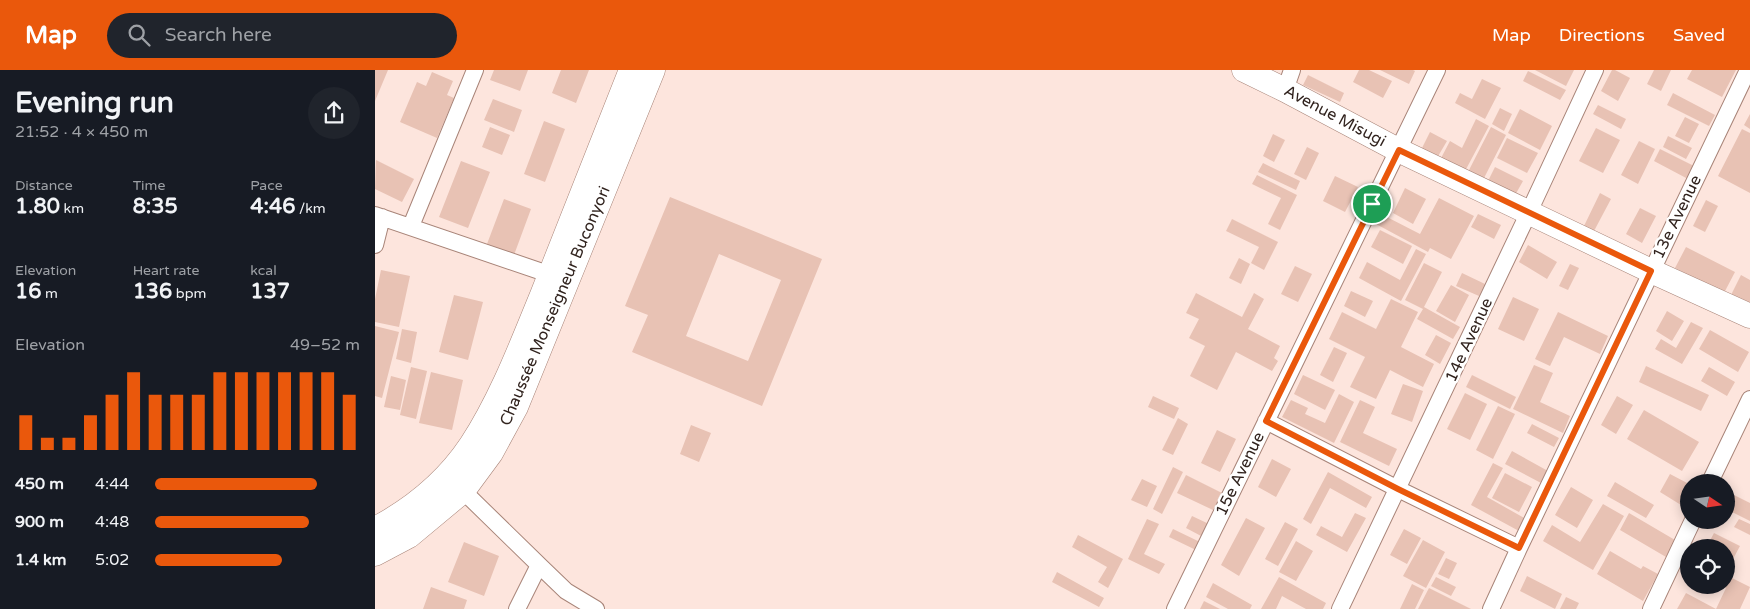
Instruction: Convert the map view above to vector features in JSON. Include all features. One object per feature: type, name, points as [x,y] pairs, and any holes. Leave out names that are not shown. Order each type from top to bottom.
[{"type":"street","points":[[411,226],[475,70]]},
{"type":"street","name":"Chaussée Monseigneur Buconyori","points":[[558,278],[631,70]]},
{"type":"street","name":"Chaussée Monseigneur Buconyori","points":[[375,554],[409,536],[455,483],[470,446],[558,278],[653,70]]},
{"type":"street","name":"Avenue Misugi","points":[[1244,70],[1284,81],[1399,150],[1651,271],[1750,316]]},
{"type":"street","name":"15e Avenue","points":[[1175,609],[1437,70]]},
{"type":"street","name":"14e Avenue","points":[[1340,609],[1595,70]]},
{"type":"street","name":"13e Avenue","points":[[1491,609],[1748,70]]},
{"type":"street","points":[[375,245],[378,216],[558,278]]},
{"type":"street","points":[[1715,474],[1750,398]]},
{"type":"street","points":[[1266,421],[1398,489],[1519,548]]},
{"type":"street","points":[[455,483],[566,590],[596,609]]},
{"type":"street","name":"Chaussée Monseigneur Buconyori","points":[[375,529],[400,515],[425,496],[455,483]]},
{"type":"street","points":[[1651,609],[1689,529]]},
{"type":"street","points":[[517,609],[539,565]]},
{"type":"building","points":[[375,70],[388,70],[375,101]]},
{"type":"building","points":[[494,70],[528,70],[520,91],[490,80]]},
{"type":"building","points":[[561,70],[589,70],[576,103],[552,93]]},
{"type":"building","points":[[1359,70],[1369,70],[1392,81],[1383,98],[1353,82]]},
{"type":"building","points":[[1380,70],[1413,70],[1415,71],[1409,84]]},
{"type":"building","points":[[1535,70],[1574,70],[1566,86]]},
{"type":"building","points":[[1612,70],[1630,78],[1618,101],[1601,91]]},
{"type":"building","points":[[1654,70],[1671,70],[1661,91],[1647,84]]},
{"type":"building","points":[[1692,70],[1736,70],[1722,97],[1687,79]]},
{"type":"building","points":[[1528,71],[1566,90],[1560,100],[1523,81]]},
{"type":"building","points":[[432,72],[453,81],[447,95],[454,98],[437,138],[400,122],[417,82],[426,86]]},
{"type":"building","points":[[1308,75],[1344,93],[1340,102],[1303,85]]},
{"type":"building","points":[[1482,79],[1501,88],[1485,119],[1455,103],[1460,93],[1472,99]]},
{"type":"building","points":[[1673,93],[1715,115],[1709,126],[1667,105]]},
{"type":"building","points":[[493,99],[522,110],[514,132],[484,120]]},
{"type":"building","points":[[1598,105],[1626,119],[1621,129],[1593,114]]},
{"type":"building","points":[[1500,108],[1512,114],[1504,131],[1492,124]]},
{"type":"building","points":[[1520,109],[1552,126],[1540,150],[1508,133]]},
{"type":"building","points":[[1750,114],[1750,129],[1744,125]]},
{"type":"building","points":[[1685,117],[1699,124],[1689,143],[1675,136]]},
{"type":"building","points":[[1476,119],[1489,126],[1464,173],[1440,160],[1450,141],[1462,148]]},
{"type":"building","points":[[544,121],[565,129],[545,182],[524,174]]},
{"type":"building","points":[[490,127],[510,135],[502,155],[482,147]]},
{"type":"building","points":[[1491,127],[1506,135],[1483,180],[1468,172]]},
{"type":"building","points":[[1596,128],[1620,140],[1603,173],[1579,161]]},
{"type":"building","points":[[1742,129],[1750,133],[1750,193],[1718,176]]},
{"type":"building","points":[[1430,132],[1447,141],[1437,158],[1421,150]]},
{"type":"building","points":[[1273,134],[1285,140],[1274,162],[1263,156]]},
{"type":"building","points":[[1668,136],[1692,148],[1686,159],[1663,147]]},
{"type":"building","points":[[1507,138],[1538,153],[1527,173],[1497,158]]},
{"type":"building","points":[[1639,141],[1655,149],[1638,184],[1621,175]]},
{"type":"building","points":[[1307,147],[1319,153],[1306,180],[1294,174]]},
{"type":"building","points":[[1660,149],[1694,166],[1688,179],[1654,161]]},
{"type":"building","points":[[376,160],[414,179],[402,202],[375,189]]},
{"type":"building","points":[[461,161],[490,172],[468,228],[439,217]]},
{"type":"building","points":[[1263,163],[1300,181],[1296,190],[1258,172]]},
{"type":"building","points":[[1495,167],[1523,181],[1514,197],[1487,183]]},
{"type":"building","points":[[1257,175],[1297,195],[1280,230],[1268,224],[1281,198],[1252,184]]},
{"type":"building","points":[[1335,176],[1358,187],[1345,212],[1323,201]]},
{"type":"building","points":[[1405,188],[1426,199],[1413,224],[1393,213]]},
{"type":"building","points":[[1600,193],[1611,199],[1594,231],[1584,226]]},
{"type":"building","points":[[670,197],[822,259],[762,406],[632,352],[648,315],[625,306]],"holes":[[[719,254],[781,280],[748,361],[686,336]]]},
{"type":"building","points":[[1439,198],[1474,216],[1451,259],[1430,248],[1428,252],[1376,224],[1381,214],[1420,234]]},
{"type":"building","points":[[504,199],[531,209],[514,255],[487,244]]},
{"type":"building","points":[[1706,200],[1718,206],[1705,232],[1693,226]]},
{"type":"building","points":[[1640,208],[1656,216],[1642,243],[1626,234]]},
{"type":"building","points":[[1478,214],[1501,225],[1494,239],[1471,227]]},
{"type":"building","points":[[1232,219],[1278,242],[1264,270],[1251,263],[1259,247],[1226,231]]},
{"type":"building","points":[[1380,230],[1412,246],[1403,264],[1371,247]]},
{"type":"building","points":[[1528,245],[1557,262],[1547,279],[1519,262]]},
{"type":"building","points":[[1686,247],[1735,272],[1724,293],[1675,268]]},
{"type":"building","points":[[1416,249],[1426,254],[1401,301],[1359,278],[1367,262],[1400,280]]},
{"type":"building","points":[[1239,258],[1250,264],[1241,284],[1229,278]]},
{"type":"building","points":[[1424,263],[1442,272],[1424,307],[1460,327],[1453,339],[1417,319],[1423,309],[1405,300]]},
{"type":"building","points":[[1570,264],[1579,268],[1568,290],[1559,286]]},
{"type":"building","points":[[1295,266],[1312,274],[1298,302],[1281,294]]},
{"type":"building","points":[[381,270],[410,276],[399,327],[375,322],[375,299]]},
{"type":"building","points":[[1462,273],[1485,284],[1479,296],[1456,286]]},
{"type":"building","points":[[1741,275],[1750,280],[1750,304],[1731,295]]},
{"type":"building","points":[[1451,285],[1469,295],[1455,322],[1436,311]]},
{"type":"building","points":[[1351,291],[1373,301],[1365,317],[1344,306]]},
{"type":"building","points":[[1196,293],[1242,317],[1254,293],[1264,299],[1248,329],[1280,346],[1274,358],[1278,361],[1272,371],[1236,352],[1217,390],[1190,376],[1205,346],[1189,338],[1199,319],[1186,313]]},
{"type":"building","points":[[454,295],[483,302],[468,360],[439,352]]},
{"type":"building","points":[[1513,297],[1539,309],[1524,341],[1498,329]]},
{"type":"building","points":[[1391,299],[1418,312],[1401,347],[1434,364],[1423,387],[1390,370],[1376,399],[1350,387],[1365,357],[1329,339],[1342,312],[1376,329]]},
{"type":"building","points":[[1667,311],[1684,321],[1672,341],[1656,331]]},
{"type":"building","points":[[1558,312],[1608,336],[1600,354],[1564,337],[1550,366],[1535,359]]},
{"type":"building","points":[[1691,322],[1703,328],[1682,364],[1655,349],[1661,339],[1676,348]]},
{"type":"building","points":[[375,326],[399,332],[382,398],[375,396]]},
{"type":"building","points":[[402,329],[417,332],[411,363],[396,359]]},
{"type":"building","points":[[1710,330],[1749,352],[1738,372],[1699,349]]},
{"type":"building","points":[[1436,335],[1451,343],[1440,364],[1425,355]]},
{"type":"building","points":[[1334,347],[1347,353],[1333,382],[1320,375]]},
{"type":"building","points":[[1534,365],[1553,373],[1540,402],[1570,416],[1563,433],[1513,409]]},
{"type":"building","points":[[1646,366],[1709,395],[1701,411],[1639,382]]},
{"type":"building","points":[[411,367],[427,371],[416,419],[400,415]]},
{"type":"building","points":[[1709,367],[1735,382],[1727,396],[1701,381]]},
{"type":"building","points":[[431,372],[463,380],[452,430],[419,423]]},
{"type":"building","points":[[1303,375],[1335,390],[1325,410],[1294,394]]},
{"type":"building","points":[[1472,375],[1516,397],[1510,409],[1466,387]]},
{"type":"building","points":[[391,376],[406,380],[400,410],[384,407]]},
{"type":"building","points":[[1403,384],[1423,391],[1412,422],[1391,414]]},
{"type":"building","points":[[1465,393],[1487,404],[1470,440],[1447,429]]},
{"type":"building","points":[[1339,394],[1354,402],[1334,443],[1282,417],[1291,400],[1308,408],[1305,414],[1325,423]]},
{"type":"building","points":[[1153,396],[1179,408],[1174,419],[1148,407]]},
{"type":"building","points":[[1617,396],[1633,405],[1616,434],[1601,425]]},
{"type":"building","points":[[1360,400],[1375,407],[1363,433],[1397,449],[1389,466],[1340,442]]},
{"type":"building","points":[[1498,406],[1515,414],[1493,459],[1476,450]]},
{"type":"building","points":[[1644,410],[1699,442],[1682,471],[1627,439]]},
{"type":"building","points":[[1178,418],[1188,424],[1173,455],[1162,450]]},
{"type":"building","points":[[1532,424],[1559,438],[1554,447],[1527,433]]},
{"type":"building","points":[[691,425],[711,433],[699,462],[680,454]]},
{"type":"building","points":[[1217,430],[1236,439],[1220,472],[1201,463]]},
{"type":"building","points":[[1512,451],[1548,471],[1541,483],[1505,464]]},
{"type":"building","points":[[1272,459],[1291,469],[1276,497],[1258,487]]},
{"type":"building","points":[[1493,463],[1503,468],[1487,497],[1526,519],[1519,531],[1471,505]]},
{"type":"building","points":[[1173,467],[1183,472],[1162,514],[1153,509]]},
{"type":"building","points":[[1328,472],[1372,497],[1366,508],[1330,488],[1311,524],[1303,519]]},
{"type":"building","points":[[1505,473],[1532,487],[1519,512],[1492,498]]},
{"type":"building","points":[[1670,474],[1680,479],[1680,504],[1660,492]]},
{"type":"building","points":[[1186,475],[1222,493],[1213,510],[1177,493]]},
{"type":"building","points":[[1142,479],[1157,486],[1147,507],[1131,500]]},
{"type":"building","points":[[1615,482],[1654,505],[1646,518],[1607,496]]},
{"type":"building","points":[[1571,487],[1593,500],[1577,528],[1555,515]]},
{"type":"building","points":[[1735,496],[1750,503],[1750,521],[1735,514]]},
{"type":"building","points":[[1603,504],[1624,516],[1593,570],[1543,541],[1552,525],[1580,542]]},
{"type":"building","points":[[1355,513],[1366,518],[1347,552],[1316,535],[1321,526],[1342,537]]},
{"type":"building","points":[[1629,513],[1675,540],[1666,557],[1620,530]]},
{"type":"building","points":[[1192,516],[1209,524],[1203,537],[1186,528]]},
{"type":"building","points":[[1246,518],[1265,528],[1239,576],[1221,565]]},
{"type":"building","points":[[1147,519],[1159,524],[1144,554],[1165,564],[1159,574],[1128,559]]},
{"type":"building","points":[[1739,519],[1750,524],[1750,535],[1735,528]]},
{"type":"building","points":[[1285,522],[1298,529],[1278,566],[1265,559]]},
{"type":"building","points":[[1173,529],[1200,542],[1196,550],[1169,537]]},
{"type":"building","points":[[1404,529],[1421,538],[1407,564],[1390,555]]},
{"type":"building","points":[[1714,533],[1726,539],[1711,539]]},
{"type":"building","points":[[1078,535],[1123,559],[1108,588],[1098,582],[1107,567],[1072,547]]},
{"type":"building","points":[[1423,540],[1445,552],[1426,588],[1403,576]]},
{"type":"building","points":[[1296,541],[1313,551],[1296,581],[1279,572]]},
{"type":"building","points":[[464,542],[499,556],[484,596],[448,582]]},
{"type":"building","points":[[1735,544],[1740,546],[1735,555]]},
{"type":"building","points":[[1610,551],[1641,569],[1643,566],[1658,574],[1643,601],[1597,574]]},
{"type":"building","points":[[1446,558],[1457,563],[1449,579],[1438,574]]},
{"type":"building","points":[[1057,572],[1104,598],[1099,607],[1052,582]]},
{"type":"building","points":[[1527,576],[1562,594],[1555,609],[1520,591]]},
{"type":"building","points":[[1279,577],[1326,603],[1323,609],[1306,609],[1282,596],[1276,609],[1261,609]]},
{"type":"building","points":[[1436,577],[1456,587],[1451,596],[1431,586]]},
{"type":"building","points":[[1735,580],[1750,587],[1740,609],[1716,609],[1723,594],[1735,594]]},
{"type":"building","points":[[1213,583],[1252,605],[1250,609],[1228,609],[1206,597]]},
{"type":"building","points":[[1412,584],[1424,590],[1415,609],[1400,609]]},
{"type":"building","points":[[431,587],[467,600],[464,609],[423,609]]},
{"type":"building","points":[[1429,588],[1471,609],[1418,609]]},
{"type":"building","points":[[1685,594],[1716,609],[1677,609]]},
{"type":"building","points":[[1566,597],[1579,603],[1576,609],[1560,609]]},
{"type":"building","points":[[1204,601],[1220,609],[1200,609]]},
{"type":"route","points":[[1399,150],[1651,271],[1519,548],[1398,489],[1266,421],[1372,204],[1399,150]]}]
